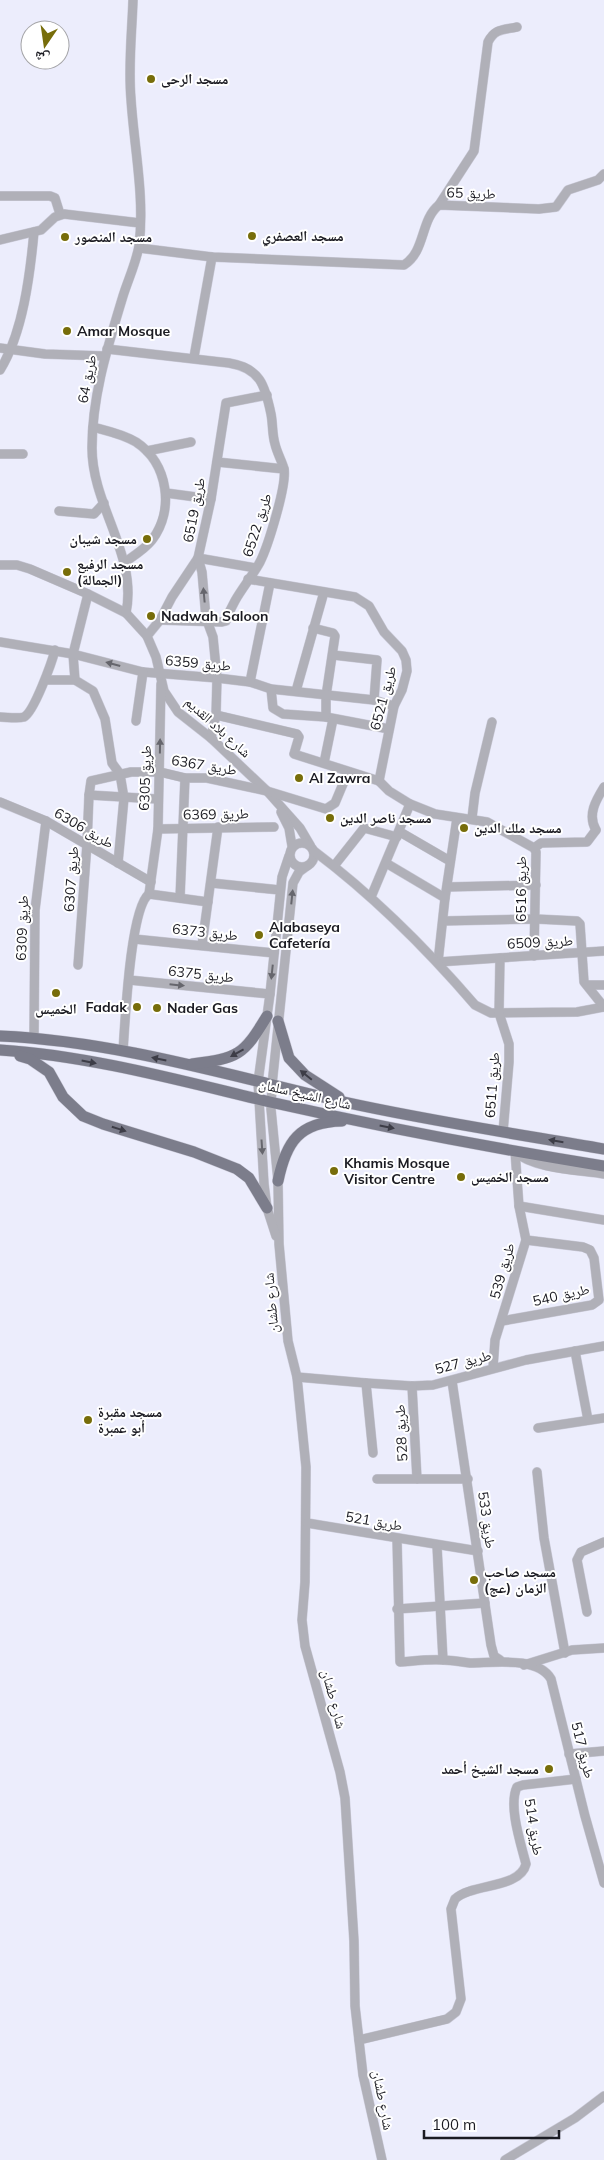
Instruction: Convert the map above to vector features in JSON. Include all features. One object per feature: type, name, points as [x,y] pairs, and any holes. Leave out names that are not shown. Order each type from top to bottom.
[{"type":"main road","points":[[185,1065],[223,1059],[240,1053],[272,1018],[289,1058],[304,1075],[347,1102]]},
{"type":"main road","name":"شارع الشيخ سلمان","points":[[0,1036],[34,1037],[123,1052],[415,1117],[604,1149]]},
{"type":"main road","name":"شارع الشيخ سلمان","points":[[1,1050],[78,1060],[360,1121],[604,1166]]},
{"type":"main road","points":[[1,1050],[30,1059],[42,1066],[49,1072],[63,1097],[82,1116],[194,1152],[237,1169],[249,1178],[267,1208]]},
{"type":"main road","points":[[278,1181],[283,1157],[293,1140],[304,1131],[319,1123],[360,1121]]},
{"type":"street","name":"طريق 64","points":[[126,613],[129,599],[125,562],[104,503],[92,451],[98,382],[138,248],[140,223],[138,163],[130,98],[133,0]]},
{"type":"street","points":[[439,205],[474,151],[488,42],[492,34],[499,30],[518,27]]},
{"type":"street","name":"طريق 65","points":[[138,248],[212,257],[404,265],[411,260],[419,248],[432,213],[439,205],[539,209],[556,207],[568,190],[598,180],[604,174]]},
{"type":"street","points":[[0,196],[50,196],[55,198],[60,214]]},
{"type":"street","points":[[0,240],[34,232],[46,226],[60,214],[140,223]]},
{"type":"street","points":[[0,370],[10,349],[31,265],[34,232]]},
{"type":"street","points":[[194,358],[212,257]]},
{"type":"street","points":[[0,348],[45,354],[106,352],[194,358],[243,365],[257,376],[267,396],[278,458],[284,469]]},
{"type":"street","name":"طريق 6519","points":[[211,738],[216,715],[217,678],[213,637],[208,622],[202,572],[198,558],[211,499],[226,403],[267,396]]},
{"type":"street","points":[[93,427],[128,437],[147,451],[157,464],[163,478],[166,493],[163,517],[153,538],[145,548],[125,562]]},
{"type":"street","points":[[147,451],[191,442]]},
{"type":"street","points":[[0,454],[23,454]]},
{"type":"street","points":[[217,462],[284,469]]},
{"type":"street","name":"طريق 6522","points":[[198,558],[256,568],[265,549],[284,484],[284,469]]},
{"type":"street","points":[[166,493],[211,499]]},
{"type":"street","points":[[59,511],[94,514],[104,503]]},
{"type":"street","points":[[147,636],[160,620],[172,597],[198,558]]},
{"type":"street","name":"شارع بلاد القديم","points":[[0,565],[23,567],[88,594],[126,613],[147,636],[156,657],[164,690],[178,712],[211,738],[267,791],[300,828],[312,848]]},
{"type":"street","points":[[160,620],[226,621],[230,608],[256,568]]},
{"type":"street","points":[[248,579],[324,592],[312,628],[296,691]]},
{"type":"street","points":[[250,682],[270,583]]},
{"type":"street","name":"طريق 6521","points":[[324,592],[362,600],[369,606],[406,660],[407,671],[402,690],[394,706],[379,781]]},
{"type":"street","points":[[75,680],[73,654],[88,594]]},
{"type":"street","points":[[312,628],[333,633],[335,636],[326,696],[329,718],[324,763]]},
{"type":"street","name":"طريق 6359","points":[[0,642],[55,650],[143,672],[250,682],[271,689],[374,700],[394,706]]},
{"type":"street","points":[[0,717],[20,717],[27,714],[46,680],[55,650]]},
{"type":"street","points":[[333,655],[375,660],[378,662],[374,700]]},
{"type":"street","points":[[136,720],[143,672]]},
{"type":"street","name":"طريق 6305","points":[[149,894],[158,829],[157,799],[160,772],[161,674]]},
{"type":"street","points":[[46,680],[75,680],[94,691],[106,719],[112,763],[120,774],[124,798],[118,863]]},
{"type":"street","points":[[271,689],[273,708],[283,714],[329,718],[389,729]]},
{"type":"street","points":[[279,728],[283,714]]},
{"type":"street","name":"طريق 6516","points":[[216,715],[279,728],[298,735],[294,754],[379,781],[389,791],[410,804],[435,814],[457,818],[472,818],[486,822],[534,848],[536,885],[534,956]]},
{"type":"street","points":[[472,818],[475,793],[492,722]]},
{"type":"street","name":"طريق 6367","points":[[89,795],[91,781],[131,772],[160,772],[185,778],[207,778],[267,791],[326,809],[335,804],[348,772]]},
{"type":"street","points":[[180,898],[185,778]]},
{"type":"street","points":[[534,848],[541,842],[587,842],[600,830],[592,823],[594,805],[604,787]]},
{"type":"street","name":"شارع بلاد القديم","points":[[267,791],[285,820],[292,846]]},
{"type":"street","points":[[89,795],[157,799]]},
{"type":"street","name":"طريق 6307","points":[[78,965],[89,795]]},
{"type":"street","name":"طريق 6306","points":[[0,802],[46,821],[151,882]]},
{"type":"street","points":[[371,897],[410,804]]},
{"type":"street","points":[[438,962],[444,898],[457,818]]},
{"type":"street","name":"طريق 6309","points":[[34,1037],[35,910],[46,821]]},
{"type":"street","points":[[202,945],[218,827]]},
{"type":"street","name":"طريق 6369","points":[[158,829],[274,827]]},
{"type":"street","points":[[334,866],[362,829],[368,827],[398,834],[450,861]]},
{"type":"street","points":[[272,1085],[270,994],[280,890],[283,872],[292,846],[301,842],[312,848],[371,897],[438,962],[474,1005],[495,1013],[577,1012],[604,1007],[584,982],[580,924],[577,921],[536,919],[443,921]]},
{"type":"street","points":[[258,1082],[272,1018],[293,883],[299,872],[314,858],[312,848]]},
{"type":"street","points":[[289,856],[295,865],[334,866]]},
{"type":"street","points":[[386,863],[444,898]]},
{"type":"street","points":[[211,883],[280,890]]},
{"type":"street","points":[[447,887],[536,885]]},
{"type":"street","points":[[123,1052],[134,939],[142,900],[149,894],[208,902]]},
{"type":"street","name":"طريق 6373","points":[[134,939],[274,953]]},
{"type":"street","name":"طريق 6509","points":[[438,962],[604,951]]},
{"type":"street","name":"طريق 6509","points":[[495,1013],[500,958]]},
{"type":"street","name":"طريق 6375","points":[[129,980],[270,994]]},
{"type":"street","points":[[587,985],[604,985]]},
{"type":"street","name":"طريق 6511","points":[[495,1013],[509,1044],[502,1132]]},
{"type":"street","name":"شارع طشان","points":[[258,1082],[267,1208],[279,1244]]},
{"type":"street","name":"شارع طشان","points":[[272,1085],[271,1102],[278,1181],[279,1244],[288,1341],[297,1377],[306,1467],[307,1523],[302,1620],[305,1646],[340,1772],[345,1798],[354,1941],[355,2006],[367,2098],[382,2160]]},
{"type":"street","points":[[515,1151],[521,1157],[533,1162],[604,1174]]},
{"type":"street","name":"طريق 539","points":[[493,1368],[495,1340],[526,1240],[519,1206],[515,1151]]},
{"type":"street","points":[[519,1206],[604,1220]]},
{"type":"street","name":"طريق 540","points":[[502,1321],[592,1305],[599,1300],[594,1258],[590,1250],[583,1247],[526,1240]]},
{"type":"street","name":"طريق 527","points":[[297,1377],[366,1384],[412,1386],[452,1381],[493,1368],[604,1346]]},
{"type":"street","points":[[575,1351],[588,1420]]},
{"type":"street","name":"طريق 533","points":[[452,1381],[468,1478],[491,1645],[494,1656],[500,1660]]},
{"type":"street","points":[[366,1384],[372,1453]]},
{"type":"street","name":"طريق 528","points":[[412,1386],[417,1479]]},
{"type":"street","points":[[538,1428],[604,1418]]},
{"type":"street","points":[[537,1472],[544,1538],[565,1653]]},
{"type":"street","points":[[377,1479],[468,1478]]},
{"type":"street","name":"طريق 521","points":[[307,1523],[478,1552]]},
{"type":"street","points":[[397,1539],[397,1609],[485,1603]]},
{"type":"street","points":[[587,1612],[577,1560],[581,1552],[604,1542]]},
{"type":"street","points":[[437,1546],[443,1660]]},
{"type":"street","name":"طريق 517","points":[[397,1609],[400,1662],[443,1660],[469,1663],[500,1660],[539,1668],[547,1672],[551,1679],[604,1883]]},
{"type":"street","points":[[524,1665],[572,1650],[604,1648]]},
{"type":"street","points":[[569,1754],[604,1752]]},
{"type":"street","name":"طريق 514","points":[[359,2040],[447,2018],[456,2012],[461,1999],[451,1909],[455,1899],[463,1894],[517,1878],[524,1871],[526,1864],[515,1814],[515,1792],[517,1787],[576,1778]]},
{"type":"street","points":[[505,2160],[575,2118],[604,2096]]},
{"type":"place","name":"مسجد الرحى","points":[[151,79]]},
{"type":"place","name":"مسجد العصفري","points":[[252,236]]},
{"type":"place","name":"مسجد المنصور","points":[[65,237]]},
{"type":"place","name":"Amar Mosque","points":[[67,331]]},
{"type":"place","name":"مسجد شيبان","points":[[147,539]]},
{"type":"place","name":"مسجد الرفيع (الجمالة)","points":[[67,572]]},
{"type":"place","name":"Nadwah Saloon","points":[[151,616]]},
{"type":"place","name":"Al Zawra","points":[[299,778]]},
{"type":"place","name":"مسجد ناصر الدين","points":[[330,818]]},
{"type":"place","name":"مسجد ملك الدين","points":[[464,828]]},
{"type":"place","name":"Alabaseya Cafetería","points":[[259,935]]},
{"type":"place","name":"الخميس","points":[[56,993]]},
{"type":"place","name":"Fadak","points":[[137,1007]]},
{"type":"place","name":"Nader Gas","points":[[157,1008]]},
{"type":"place","name":"Khamis Mosque Visitor Centre","points":[[334,1171]]},
{"type":"place","name":"مسجد الخميس","points":[[461,1177]]},
{"type":"place","name":"مسجد مقبرة أبو عمبرة","points":[[88,1420]]},
{"type":"place","name":"مسجد صاحب الزمان (عج)","points":[[474,1580]]},
{"type":"place","name":"مسجد الشيخ أحمد","points":[[549,1769]]}]
